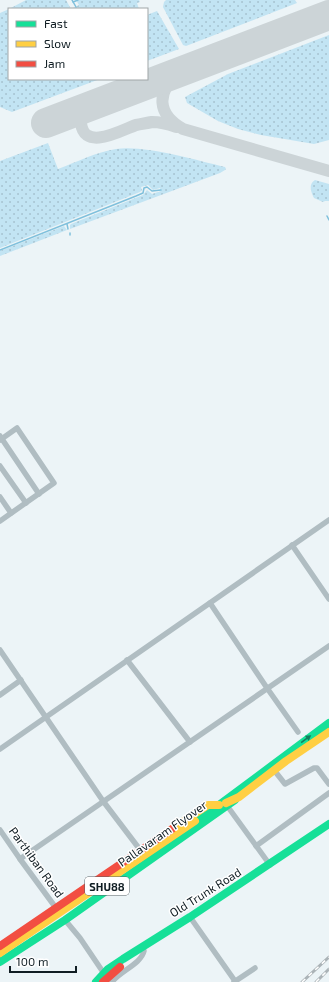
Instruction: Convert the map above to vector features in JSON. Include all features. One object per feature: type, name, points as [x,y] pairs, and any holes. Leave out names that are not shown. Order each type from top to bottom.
[{"type":"street","points":[[0,521],[39,494],[54,483],[17,428],[1,438],[39,494]]},
{"type":"street","points":[[0,466],[26,503]]},
{"type":"street","points":[[0,497],[11,513]]},
{"type":"street","points":[[0,749],[329,520]]},
{"type":"street","points":[[292,545],[329,600]]},
{"type":"street","points":[[210,603],[298,732]]},
{"type":"street","points":[[20,859],[329,646]]},
{"type":"street","points":[[0,650],[103,801],[141,851]]},
{"type":"street","points":[[127,660],[190,742]]},
{"type":"street","points":[[0,695],[21,680]]},
{"type":"street","name":"SHU88","points":[[219,805],[329,723]]},
{"type":"street","name":"SHU88","points":[[239,797],[274,770],[329,732]]},
{"type":"street","points":[[274,770],[285,784],[314,768],[317,768],[329,784]]},
{"type":"street","points":[[256,846],[329,793]]},
{"type":"street","points":[[0,962],[65,920],[239,797]]},
{"type":"street","name":"Pallavaram Flyover","points":[[0,953],[211,812],[239,797]]},
{"type":"street","points":[[0,946],[208,805],[219,805]]},
{"type":"street","name":"Pallavaram Flyover","points":[[0,958],[219,805]]},
{"type":"street","points":[[228,806],[270,865]]},
{"type":"street","name":"Old Trunk Road","points":[[152,943],[182,926],[190,917],[270,865],[329,824]]},
{"type":"street","name":"Parthiban Road","points":[[0,830],[56,908]]},
{"type":"street","points":[[190,917],[234,981],[254,968]]},
{"type":"street","points":[[65,920],[80,938],[104,972]]},
{"type":"street","points":[[103,982],[111,974],[144,951],[152,943]]},
{"type":"street","points":[[131,959],[134,954],[152,943]]},
{"type":"street","points":[[96,982],[104,972],[141,946],[152,943]]},
{"type":"street","points":[[112,982],[116,976],[141,958],[144,951]]},
{"type":"shaded area","points":[[26,0],[66,0],[70,8],[11,8]]},
{"type":"shaded area","points":[[76,0],[139,0],[140,2],[137,3],[139,8],[73,8],[79,5]]},
{"type":"shaded area","points":[[166,0],[295,0],[297,3],[186,46],[183,45],[163,7]]},
{"type":"shaded area","points":[[8,9],[8,80],[97,80],[12,112],[0,107],[0,13]]},
{"type":"shaded area","points":[[157,11],[179,49],[148,61],[148,15]]},
{"type":"shaded area","points":[[329,35],[329,140],[314,144],[261,135],[238,129],[218,121],[187,103],[185,97],[228,74]]},
{"type":"shaded area","points":[[48,143],[58,169],[101,152],[128,148],[170,154],[225,167],[226,169],[220,173],[70,229],[71,224],[143,195],[147,190],[152,194],[161,191],[160,188],[153,190],[148,185],[141,187],[142,190],[140,192],[0,248],[0,161]]},
{"type":"shaded area","points":[[315,180],[329,184],[329,201],[323,202],[314,198],[311,191],[311,184]]},
{"type":"shaded area","points":[[64,226],[67,230],[0,256],[0,251]]},
{"type":"waterway","points":[[72,0],[76,7]]},
{"type":"waterway","points":[[73,2],[78,0]]},
{"type":"waterway","points":[[0,250],[143,193],[144,188],[147,187],[152,191],[161,190]]},
{"type":"waterway","points":[[327,216],[329,220]]},
{"type":"waterway","points":[[67,224],[68,229]]},
{"type":"taxiway","points":[[178,73],[166,88],[162,103],[168,117],[183,129],[329,171]]},
{"type":"taxiway","points":[[88,106],[82,114],[81,123],[84,132],[89,136],[96,138],[104,137],[136,125],[152,122],[164,123],[176,127]]},
{"type":"runway","points":[[46,123],[329,15]]},
{"type":"railway","points":[[302,982],[329,957]]},
{"type":"railway","points":[[316,982],[329,969]]},
{"type":"traffic: fast","points":[[195,821],[219,805],[329,723]]},
{"type":"traffic: fast","points":[[0,962],[65,920],[235,800]]},
{"type":"traffic: fast","points":[[96,982],[108,969],[190,917],[329,824]]},
{"type":"traffic: slow","points":[[226,803],[239,797],[286,761],[329,732]]},
{"type":"traffic: slow","points":[[172,829],[208,805],[219,805]]},
{"type":"traffic: slow","points":[[0,953],[195,821]]},
{"type":"traffic: jam","points":[[0,946],[172,829]]},
{"type":"traffic: jam","points":[[103,982],[120,967]]}]
